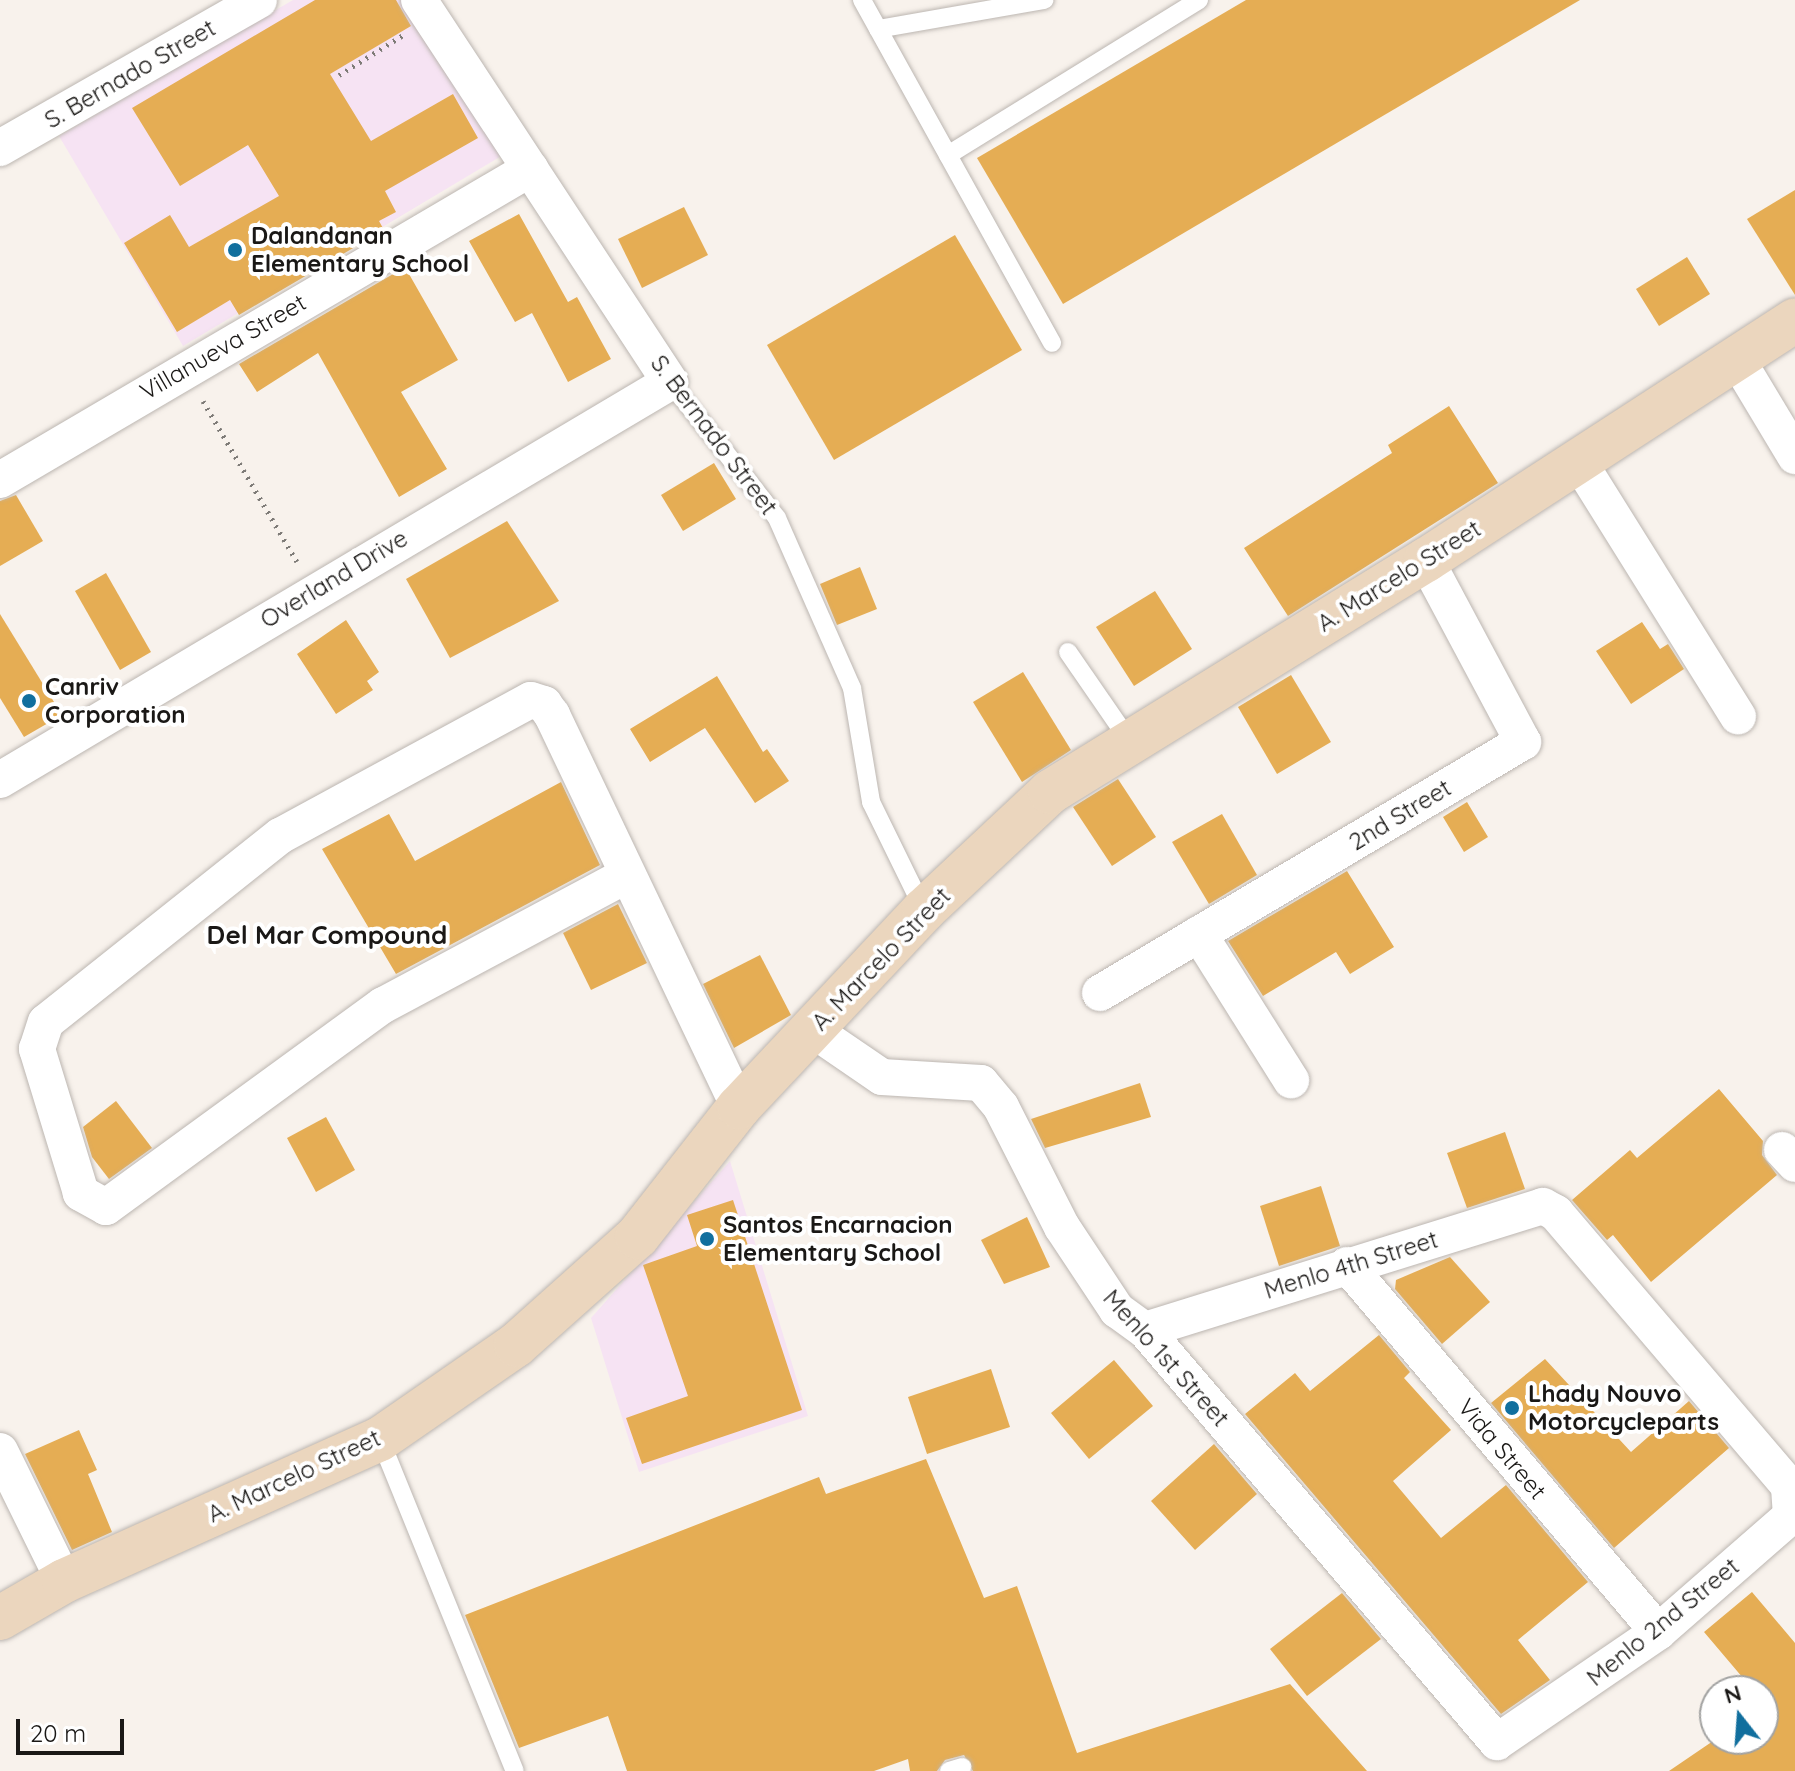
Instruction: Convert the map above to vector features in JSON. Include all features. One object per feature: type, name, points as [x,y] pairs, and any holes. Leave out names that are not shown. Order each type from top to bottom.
[{"type":"street","name":"S. Bernado Street","points":[[0,148],[259,0]]},
{"type":"street","name":"S. Bernado Street","points":[[424,9],[670,382]]},
{"type":"street","name":"Villanueva Street","points":[[0,480],[183,369],[530,169]]},
{"type":"street","name":"A. Marcelo Street","points":[[0,1618],[64,1581],[380,1439],[516,1345],[637,1237],[739,1107],[924,910],[1050,792],[1426,560],[1738,361],[1795,320]]},
{"type":"street","points":[[1738,361],[1795,456]]},
{"type":"street","name":"Overland Drive","points":[[0,780],[314,590],[670,382]]},
{"type":"street","points":[[1579,462],[1738,716]]},
{"type":"street","name":"2nd Street","points":[[1100,993],[1523,742],[1426,560]]},
{"type":"street","points":[[625,876],[383,1005],[106,1207],[81,1193],[37,1049],[46,1022],[280,836],[531,700],[544,704],[552,715],[625,876],[739,1107]]},
{"type":"street","points":[[1199,934],[1291,1080]]},
{"type":"street","name":"Menlo 1st Street","points":[[813,1030],[882,1077],[981,1083],[1117,1310],[1145,1330],[1488,1736],[1507,1740]]},
{"type":"street","name":"Menlo 4th Street","points":[[1145,1330],[1543,1206],[1556,1213],[1789,1486]]},
{"type":"street","name":"Vida Street","points":[[1347,1265],[1658,1632]]},
{"type":"street","points":[[0,1451],[64,1581]]},
{"type":"street","name":"Menlo 2nd Street","points":[[1507,1740],[1658,1632],[1791,1516],[1789,1486]]},
{"type":"lane","points":[[862,0],[1052,343]]},
{"type":"lane","points":[[878,29],[1045,0]]},
{"type":"lane","points":[[948,155],[1199,0]]},
{"type":"lane","name":"S. Bernado Street","points":[[670,382],[777,518],[852,688],[871,802],[924,910]]},
{"type":"lane","points":[[1068,652],[1130,743]]},
{"type":"lane","points":[[380,1439],[515,1771]]},
{"type":"path","points":[[339,75],[424,9]]},
{"type":"path","points":[[183,369],[314,590]]},
{"type":"shaded area","name":"Dalandanan Elementary School","points":[[293,0],[407,0],[503,155],[183,346],[59,136]]},
{"type":"shaded area","name":"Santos Encarnacion Elementary School","points":[[730,1161],[808,1416],[639,1472],[591,1318]]},
{"type":"building","name":"Dalandanan Elementary School","points":[[315,0],[396,0],[411,26],[330,74],[371,141],[453,94],[478,138],[385,191],[396,212],[379,221],[384,230],[239,315],[230,300],[177,332],[124,243],[170,215],[189,247],[279,196],[248,145],[180,186],[132,108]]},
{"type":"building","points":[[1246,0],[1580,0],[1063,304],[977,158]]},
{"type":"building","points":[[1795,190],[1795,295],[1747,219]]},
{"type":"building","points":[[684,207],[708,255],[642,288],[618,239]]},
{"type":"building","points":[[519,214],[568,302],[577,297],[611,359],[568,382],[532,313],[515,322],[469,241]]},
{"type":"building","points":[[955,235],[1022,350],[834,460],[767,345]]},
{"type":"building","points":[[1687,257],[1710,294],[1659,326],[1636,289]]},
{"type":"building","points":[[405,267],[458,360],[401,392],[447,469],[399,497],[318,353],[257,392],[239,364]]},
{"type":"building","points":[[1449,406],[1498,483],[1288,616],[1244,548],[1392,453],[1388,445]]},
{"type":"building","points":[[714,463],[736,499],[683,531],[661,495]]},
{"type":"building","points":[[16,495],[43,541],[0,566],[0,501]]},
{"type":"building","points":[[507,521],[559,601],[450,658],[406,579]]},
{"type":"building","points":[[860,567],[877,609],[837,625],[820,584]]},
{"type":"building","points":[[106,573],[151,652],[120,670],[75,591]]},
{"type":"building","points":[[1155,591],[1192,649],[1134,686],[1096,627]]},
{"type":"building","points":[[0,614],[62,715],[24,737],[0,698]]},
{"type":"building","points":[[346,620],[379,672],[367,681],[373,690],[336,714],[297,654]]},
{"type":"building","points":[[1642,622],[1660,649],[1668,644],[1684,669],[1631,704],[1596,651]]},
{"type":"building","points":[[1023,672],[1071,750],[1022,782],[973,702]]},
{"type":"building","points":[[1291,675],[1331,742],[1277,774],[1238,707]]},
{"type":"building","points":[[717,676],[763,752],[767,749],[789,781],[755,803],[705,728],[650,762],[630,729]]},
{"type":"building","points":[[1118,779],[1156,837],[1112,866],[1073,807]]},
{"type":"building","points":[[561,782],[600,865],[396,974],[322,849],[389,814],[415,861]]},
{"type":"building","points":[[1467,802],[1488,837],[1464,852],[1443,817]]},
{"type":"building","points":[[1222,814],[1257,875],[1209,904],[1172,842]]},
{"type":"building","points":[[1347,871],[1394,947],[1350,974],[1336,952],[1263,996],[1228,941]]},
{"type":"building","points":[[618,904],[647,963],[591,990],[563,933]]},
{"type":"building","points":[[760,955],[791,1015],[734,1048],[703,984]]},
{"type":"building","points":[[1140,1083],[1151,1117],[1045,1148],[1031,1119]]},
{"type":"building","points":[[1719,1089],[1763,1141],[1762,1155],[1777,1175],[1651,1282],[1613,1235],[1607,1240],[1572,1200],[1630,1150],[1637,1158]]},
{"type":"building","points":[[116,1101],[152,1148],[109,1179],[92,1157],[83,1127]]},
{"type":"building","points":[[326,1117],[355,1170],[316,1192],[287,1138]]},
{"type":"building","points":[[1505,1132],[1525,1189],[1467,1208],[1447,1153]]},
{"type":"building","points":[[1321,1186],[1340,1246],[1279,1266],[1260,1206]]},
{"type":"building","name":"Santos Encarnacion Elementary School","points":[[733,1200],[802,1410],[642,1464],[626,1418],[688,1396],[643,1265],[697,1246],[687,1215]]},
{"type":"building","points":[[1027,1217],[1050,1267],[1004,1284],[981,1240]]},
{"type":"building","points":[[1450,1257],[1490,1302],[1442,1344],[1395,1289],[1396,1280]]},
{"type":"building","points":[[1379,1335],[1410,1372],[1404,1378],[1451,1430],[1393,1481],[1441,1538],[1506,1485],[1588,1582],[1518,1640],[1550,1680],[1501,1714],[1245,1414],[1295,1373],[1310,1391]]},
{"type":"building","points":[[1545,1359],[1631,1452],[1689,1401],[1729,1448],[1614,1548],[1491,1403]]},
{"type":"building","points":[[1114,1360],[1153,1406],[1089,1459],[1051,1413]]},
{"type":"building","points":[[991,1369],[1010,1427],[927,1454],[908,1397]]},
{"type":"building","points":[[79,1430],[97,1470],[88,1474],[112,1532],[72,1550],[25,1454]]},
{"type":"building","points":[[1214,1444],[1257,1494],[1195,1550],[1151,1501]]},
{"type":"building","points":[[926,1459],[984,1598],[1017,1586],[1077,1753],[1290,1684],[1367,1771],[973,1771],[964,1755],[945,1760],[937,1771],[910,1771],[908,1759],[874,1771],[627,1771],[608,1716],[519,1748],[465,1615],[819,1477],[826,1494]]},
{"type":"building","points":[[1752,1592],[1795,1643],[1795,1771],[1669,1771],[1699,1751],[1699,1755],[1779,1755],[1779,1675],[1740,1675],[1704,1632]]},
{"type":"building","points":[[1342,1593],[1381,1639],[1307,1696],[1270,1649]]},
{"type":"place","name":"Dalandanan Elementary School","points":[[235,250]]},
{"type":"place","name":"Canriv Corporation","points":[[29,701]]},
{"type":"place","name":"Santos Encarnacion Elementary School","points":[[707,1239]]},
{"type":"place","name":"Lhady Nouvo Motorcycleparts","points":[[1512,1408]]},
{"type":"district","name":"Del Mar Compound","points":[[327,935]]}]
